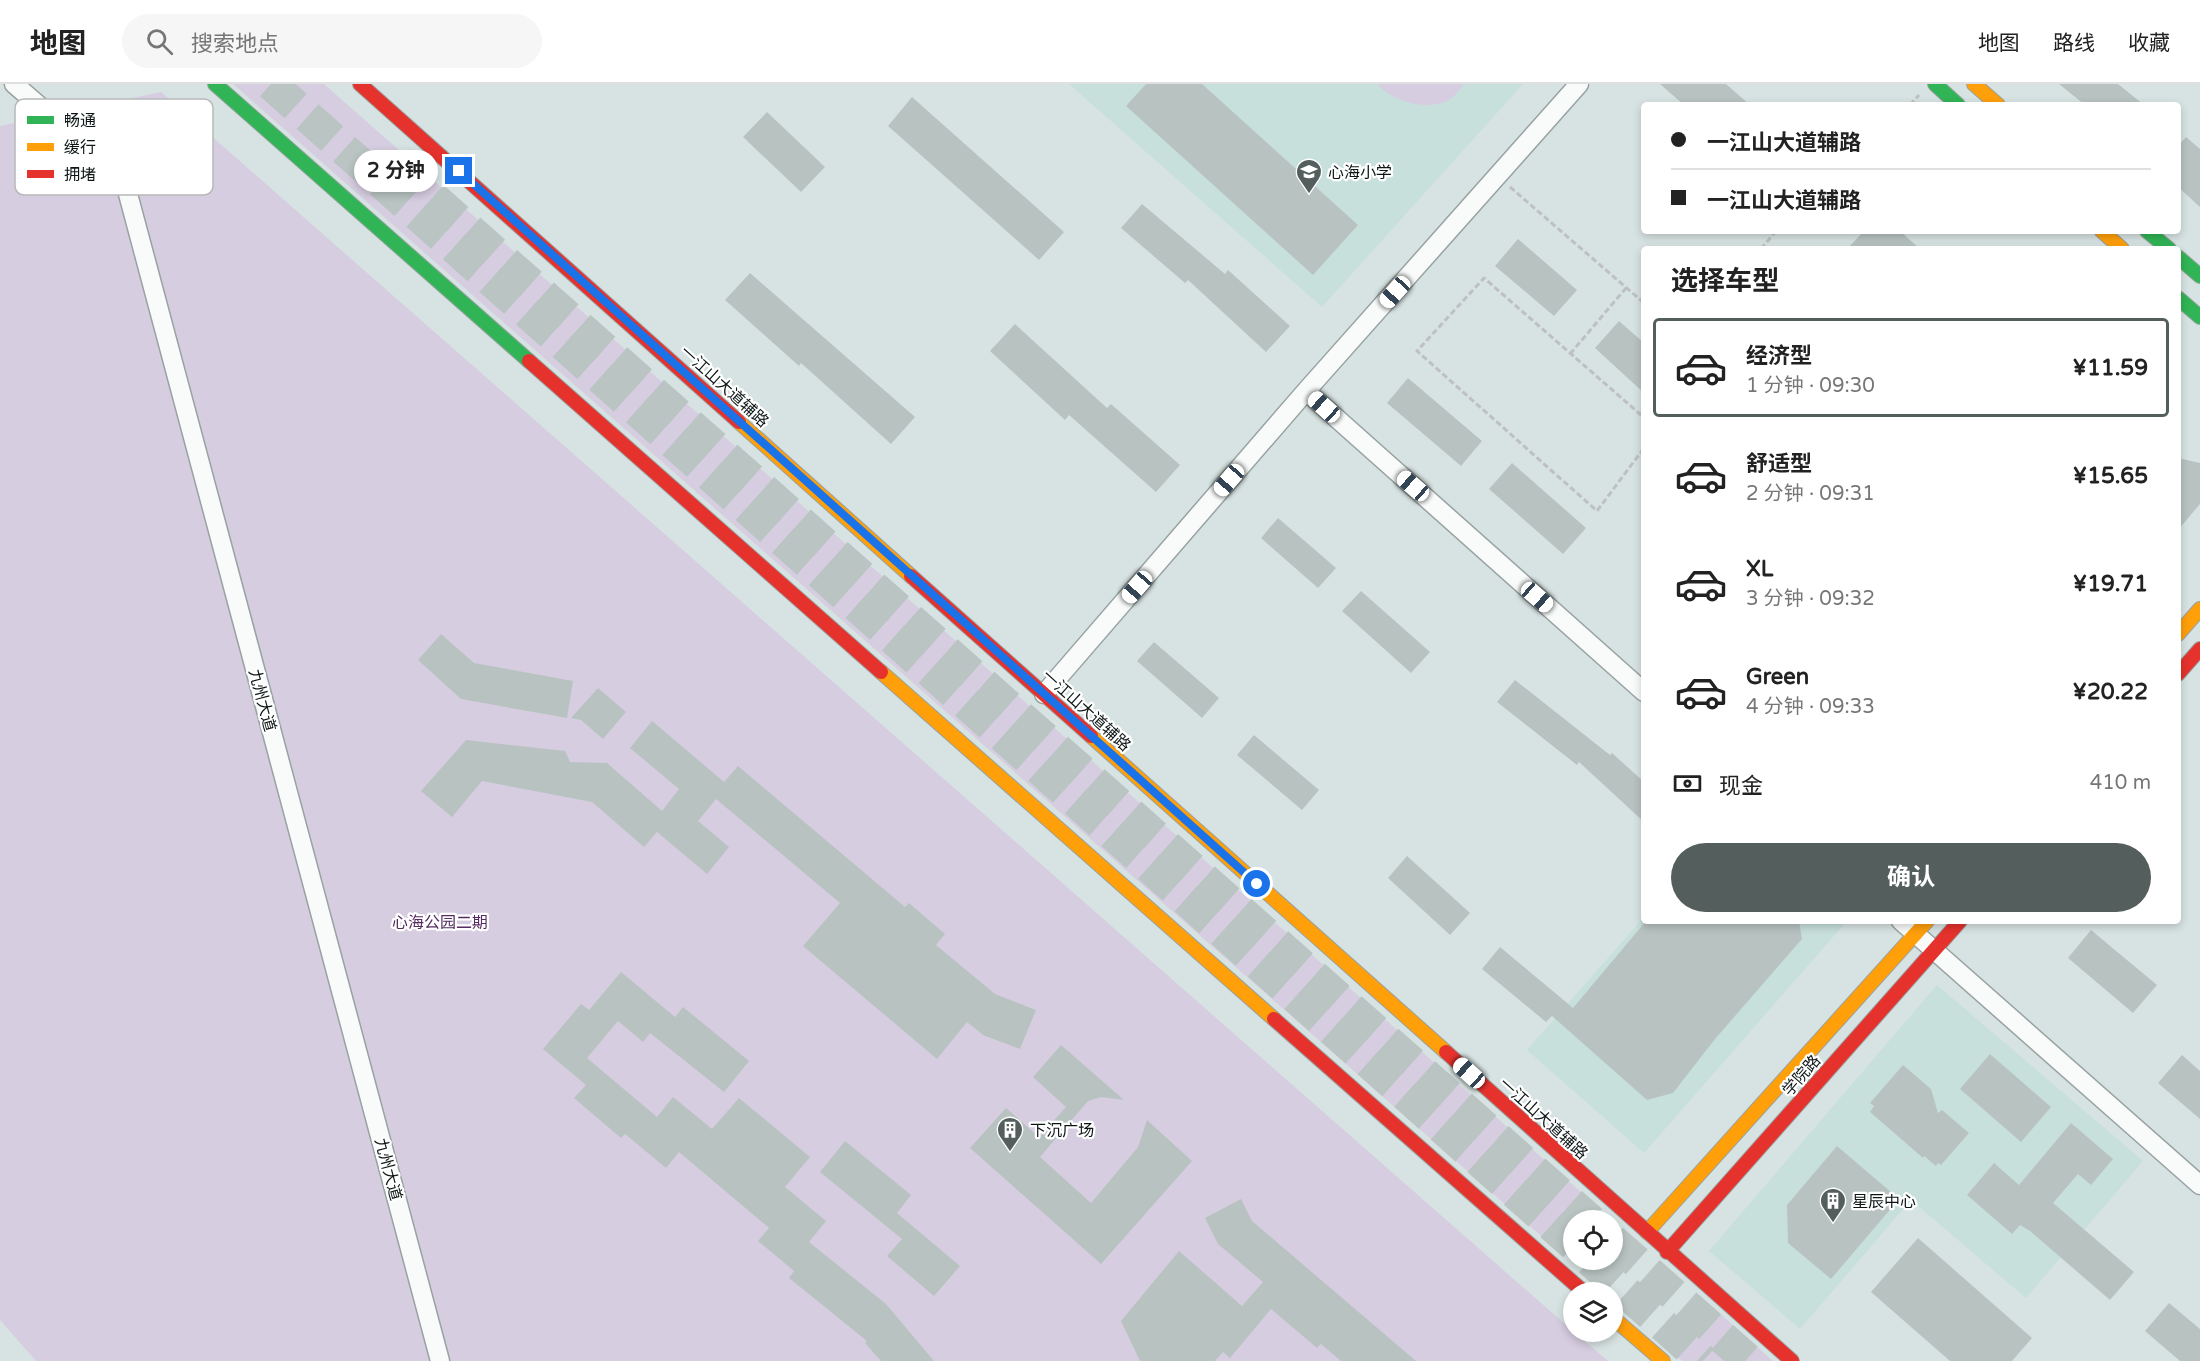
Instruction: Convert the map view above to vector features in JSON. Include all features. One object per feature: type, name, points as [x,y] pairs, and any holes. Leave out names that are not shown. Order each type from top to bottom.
[{"type":"main road","points":[[215,84],[1573,1282]]},
{"type":"main road","name":"一江山大道辅路","points":[[360,84],[1667,1252],[1792,1361]]},
{"type":"main road","points":[[378,84],[508,214]]},
{"type":"main road","points":[[1935,84],[1955,102]]},
{"type":"main road","points":[[1974,84],[1995,102]]},
{"type":"main road","points":[[2105,234],[2119,246]]},
{"type":"main road","points":[[2151,234],[2165,246]]},
{"type":"main road","points":[[2181,260],[2200,276]]},
{"type":"main road","points":[[2181,301],[2200,317]]},
{"type":"main road","points":[[2181,631],[2200,609]]},
{"type":"main road","points":[[2181,671],[2200,649]]},
{"type":"main road","name":"学院路","points":[[1667,1252],[1957,924]]},
{"type":"main road","name":"学院路","points":[[1647,1232],[1921,927]]},
{"type":"main road","points":[[1623,1326],[1663,1361]]},
{"type":"street","name":"九州大道","points":[[14,84],[32,99]]},
{"type":"street","points":[[1044,694],[1306,391],[1579,84]]},
{"type":"street","name":"九州大道","points":[[129,195],[440,1361]]},
{"type":"street","points":[[1306,391],[1641,689]]},
{"type":"street","points":[[1921,927],[1934,950],[2200,1185]]},
{"type":"path","points":[[1498,176],[1641,300]]},
{"type":"path","points":[[1764,246],[1774,234]]},
{"type":"path","points":[[1641,415],[1484,278],[1418,351],[1597,511],[1641,452]]},
{"type":"path","points":[[1570,354],[1626,288]]},
{"type":"shaded area","name":"心海小学","points":[[1069,84],[1523,84],[1322,307]]},
{"type":"shaded area","points":[[1641,920],[1641,924],[1844,924],[1644,1153],[1527,1050]]},
{"type":"shaded area","points":[[1937,985],[2143,1161],[2026,1298],[1911,1200],[1800,1329],[1709,1251]]},
{"type":"green space","points":[[233,84],[324,84],[1598,1207],[1595,1210],[1563,1210],[1563,1244],[1557,1250]]},
{"type":"green space","points":[[1377,84],[1464,84],[1450,100],[1429,105],[1409,103],[1391,95]]},
{"type":"green space","name":"心海公园二期","points":[[161,92],[169,99],[128,99]]},
{"type":"green space","name":"心海公园二期","points":[[15,123],[15,195],[213,195],[213,138],[1563,1322],[1563,1342],[1586,1342],[1608,1361],[36,1361],[0,1320],[0,126]]},
{"type":"green space","points":[[1708,1303],[1773,1361],[1682,1361],[1665,1346]]},
{"type":"building","points":[[1146,84],[1202,84],[1358,225],[1313,275],[1126,106]]},
{"type":"building","points":[[1660,84],[1726,84],[1747,102],[1681,102]]},
{"type":"building","points":[[2059,84],[2118,84],[2140,102],[2081,102]]},
{"type":"building","points":[[912,97],[1064,232],[1039,260],[888,126]]},
{"type":"building","points":[[767,112],[825,167],[801,192],[743,137]]},
{"type":"building","points":[[2186,137],[2200,149],[2200,207],[2181,190],[2181,143]]},
{"type":"building","points":[[1142,204],[1225,274],[1228,270],[1290,326],[1266,352],[1188,280],[1185,283],[1121,228]]},
{"type":"building","points":[[1861,234],[1903,234],[1917,246],[1850,246]]},
{"type":"building","points":[[1518,239],[1577,290],[1554,316],[1495,266]]},
{"type":"building","points":[[750,273],[915,417],[891,444],[801,363],[799,366],[725,300]]},
{"type":"building","points":[[1619,321],[1641,340],[1641,390],[1595,348]]},
{"type":"building","points":[[1015,324],[1107,408],[1111,404],[1180,465],[1156,492],[1069,415],[1065,420],[990,351]]},
{"type":"building","points":[[1408,378],[1482,441],[1461,466],[1387,403]]},
{"type":"building","points":[[2181,459],[2200,463],[2200,504],[2181,526]]},
{"type":"building","points":[[1512,463],[1586,528],[1563,554],[1489,489]]},
{"type":"building","points":[[1278,518],[1336,568],[1318,588],[1261,538]]},
{"type":"building","points":[[1361,591],[1430,652],[1411,673],[1342,611]]},
{"type":"building","points":[[441,634],[474,663],[573,681],[567,718],[461,699],[418,660]]},
{"type":"building","points":[[1154,642],[1219,698],[1202,718],[1137,661]]},
{"type":"building","points":[[1515,680],[1610,755],[1612,753],[1641,779],[1641,819],[1579,762],[1577,765],[1497,702]]},
{"type":"building","points":[[598,688],[626,712],[603,739],[581,720],[571,718]]},
{"type":"building","points":[[652,721],[724,782],[738,766],[905,907],[909,903],[945,934],[936,945],[995,994],[1036,1010],[1020,1049],[983,1035],[967,1022],[937,1059],[803,946],[840,903],[716,799],[698,821],[729,847],[707,874],[657,832],[644,847],[592,802],[482,781],[452,817],[421,791],[466,740],[565,751],[570,762],[607,763],[662,811],[679,789],[630,748]]},
{"type":"building","points":[[1254,735],[1319,790],[1302,810],[1237,755]]},
{"type":"building","points":[[1407,856],[1470,913],[1450,935],[1388,878]]},
{"type":"building","points":[[1643,924],[1800,924],[1802,939],[1715,1039],[1673,1093],[1647,1100],[1552,1016],[1546,1022],[1482,969],[1500,947],[1573,1008]]},
{"type":"building","points":[[2091,930],[2157,985],[2133,1013],[2068,958]]},
{"type":"building","points":[[621,972],[675,1017],[683,1007],[749,1061],[724,1092],[650,1033],[643,1042],[618,1021],[587,1058],[657,1117],[673,1097],[712,1129],[739,1098],[810,1157],[785,1187],[826,1221],[809,1242],[886,1304],[934,1361],[881,1361],[865,1343],[867,1341],[789,1278],[794,1271],[758,1241],[769,1228],[679,1152],[666,1168],[625,1134],[621,1138],[574,1098],[586,1085],[543,1049],[581,1004],[589,1010]]},
{"type":"building","name":"下沉广场","points":[[1061,1045],[1124,1100],[1101,1097],[1088,1101],[1040,1157],[1091,1203],[1138,1147],[1147,1120],[1192,1161],[1101,1264],[970,1148],[1006,1108],[1039,1137],[1066,1107],[1033,1077]]},
{"type":"building","points":[[1990,1054],[2051,1107],[2021,1142],[1960,1089]]},
{"type":"building","points":[[2182,1055],[2200,1071],[2200,1119],[2158,1083]]},
{"type":"building","points":[[1903,1065],[1931,1089],[1938,1113],[1942,1110],[1969,1133],[1941,1165],[1938,1163],[1936,1166],[1924,1156],[1923,1158],[1870,1112],[1874,1106],[1870,1103]]},
{"type":"building","points":[[2071,1123],[2113,1159],[2091,1185],[2078,1174],[2053,1203],[2134,1272],[2110,1300],[2030,1231],[2020,1225],[2012,1234],[1967,1195],[1994,1163],[2019,1185]]},
{"type":"building","points":[[845,1141],[911,1195],[897,1213],[960,1266],[934,1296],[887,1256],[902,1239],[820,1172]]},
{"type":"building","name":"星辰中心","points":[[1837,1146],[1899,1199],[1831,1279],[1788,1243],[1787,1205]]},
{"type":"building","points":[[1241,1199],[1252,1221],[1416,1361],[1341,1361],[1321,1344],[1317,1348],[1271,1309],[1230,1358],[1223,1352],[1215,1361],[1140,1361],[1121,1321],[1179,1251],[1242,1306],[1263,1282],[1218,1244],[1205,1218]]},
{"type":"building","points":[[1918,1238],[2032,1338],[2012,1361],[1950,1361],[1871,1292]]},
{"type":"building","points":[[2169,1303],[2200,1329],[2200,1361],[2180,1361],[2145,1331]]},
{"type":"tunnel","points":[[271,84],[1563,1235]]},
{"type":"tunnel","points":[[396,165],[1579,1210]]},
{"type":"tunnel","points":[[1623,1250],[1749,1361]]},
{"type":"tunnel","points":[[1601,1270],[1703,1361]]},
{"type":"traffic: fast","points":[[215,84],[529,361]]},
{"type":"traffic: fast","points":[[1935,84],[1955,102]]},
{"type":"traffic: fast","points":[[2151,234],[2165,246]]},
{"type":"traffic: fast","points":[[2181,260],[2200,276]]},
{"type":"traffic: fast","points":[[2181,301],[2200,317]]},
{"type":"traffic: slow","points":[[1974,84],[1995,102]]},
{"type":"traffic: slow","points":[[2105,234],[2119,246]]},
{"type":"traffic: slow","points":[[739,422],[911,576]]},
{"type":"traffic: slow","points":[[2181,631],[2200,609]]},
{"type":"traffic: slow","points":[[881,672],[1274,1019]]},
{"type":"traffic: slow","points":[[1091,736],[1446,1052]]},
{"type":"traffic: slow","points":[[1647,1232],[1924,924]]},
{"type":"traffic: slow","points":[[1623,1326],[1663,1361]]},
{"type":"traffic: jam","points":[[360,84],[739,422]]},
{"type":"traffic: jam","points":[[529,361],[881,672]]},
{"type":"traffic: jam","points":[[911,576],[1091,736]]},
{"type":"traffic: jam","points":[[2181,671],[2200,649]]},
{"type":"traffic: jam","points":[[1667,1252],[1957,924]]},
{"type":"traffic: jam","points":[[1274,1019],[1573,1282]]},
{"type":"traffic: jam","points":[[1446,1052],[1792,1361]]},
{"type":"place","name":"心海小学","points":[[1309,195]]},
{"type":"place","name":"下沉广场","points":[[1010,1153]]},
{"type":"place","name":"星辰中心","points":[[1833,1224]]},
{"type":"route","points":[[459,171],[1257,884]]}]
